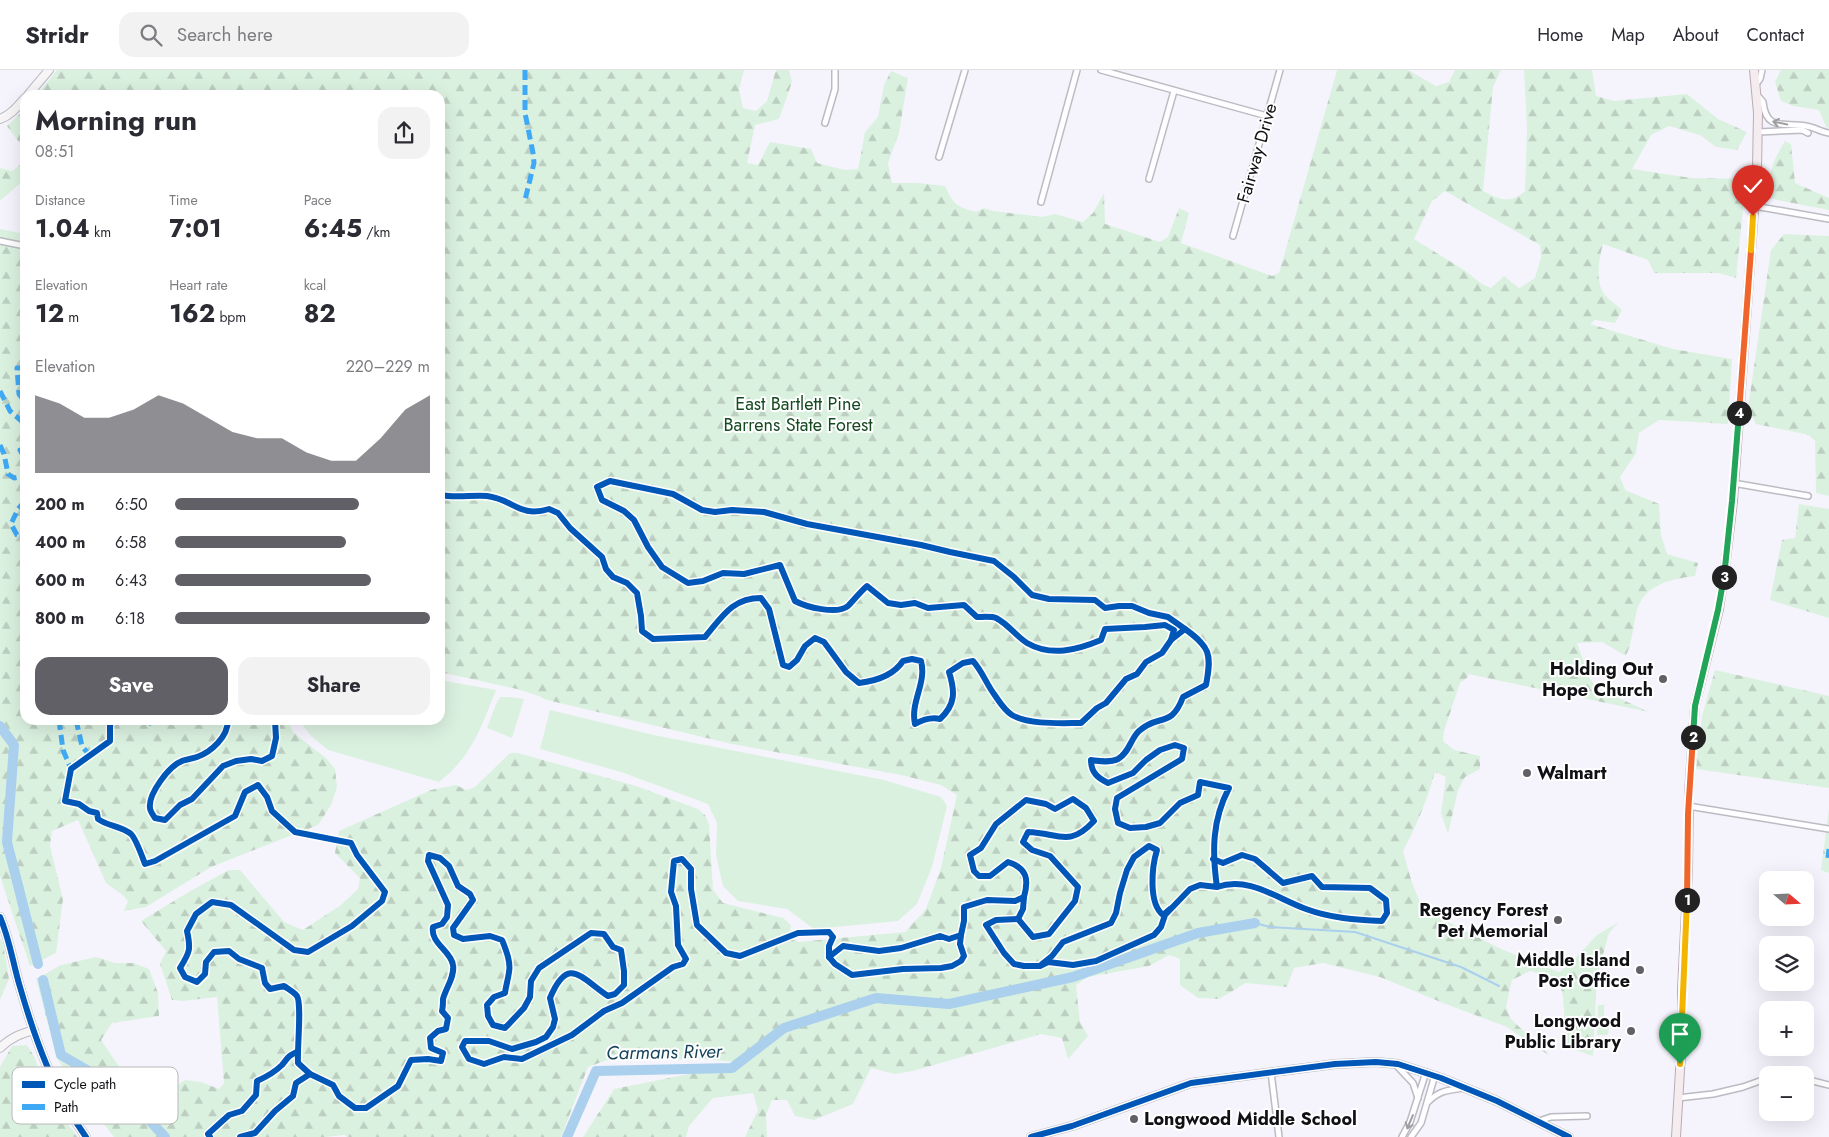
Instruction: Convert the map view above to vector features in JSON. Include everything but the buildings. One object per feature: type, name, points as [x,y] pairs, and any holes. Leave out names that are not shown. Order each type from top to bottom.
[{"type":"main road","points":[[32,90],[49,70]]},
{"type":"main road","points":[[1676,1137],[1688,871],[1688,806],[1695,706],[1724,583],[1754,206],[1758,132],[1754,70]]},
{"type":"main road","points":[[0,119],[14,111],[20,104]]},
{"type":"main road","points":[[0,917],[6,931],[20,987],[48,1067]]},
{"type":"main road","points":[[0,1048],[19,1034],[34,1030]]},
{"type":"main road","points":[[1031,1137],[1072,1126],[1191,1083],[1357,1062],[1395,1064],[1426,1072],[1466,1088],[1569,1137]]},
{"type":"main road","points":[[77,1124],[86,1137]]},
{"type":"street","points":[[825,123],[834,88],[835,70]]},
{"type":"street","points":[[939,157],[965,70]]},
{"type":"street","points":[[1040,202],[1077,70]]},
{"type":"street","points":[[1101,70],[1267,116]]},
{"type":"street","name":"Fairway Drive","points":[[1233,236],[1280,70]]},
{"type":"street","points":[[1755,85],[1760,79],[1762,70]]},
{"type":"street","points":[[1149,179],[1174,91]]},
{"type":"street","points":[[1757,96],[1763,102],[1764,112],[1772,122],[1809,126],[1818,131],[1829,133]]},
{"type":"street","points":[[1758,132],[1785,132],[1793,134],[1818,131]]},
{"type":"street","points":[[1754,206],[1829,219]]},
{"type":"street","points":[[0,241],[20,245]]},
{"type":"street","points":[[1733,483],[1808,496]]},
{"type":"street","points":[[1688,806],[1829,830]]},
{"type":"street","points":[[1395,1064],[1402,1069],[1413,1084],[1418,1099]]},
{"type":"street","points":[[1271,1072],[1279,1137]]},
{"type":"street","points":[[1402,1137],[1410,1122],[1426,1072]]},
{"type":"street","points":[[1411,1137],[1421,1123],[1435,1076]]},
{"type":"street","points":[[1678,1098],[1713,1094],[1759,1081]]},
{"type":"street","points":[[1814,1081],[1829,1085]]},
{"type":"street","points":[[1428,1101],[1436,1094],[1446,1090],[1466,1088]]},
{"type":"street","points":[[1538,1122],[1551,1117],[1587,1116]]},
{"type":"green space","name":"East Bartlett Pine Barrens State Forest","points":[[57,70],[744,70],[739,89],[743,108],[756,111],[767,101],[776,70],[789,70],[792,82],[779,119],[755,125],[747,163],[758,165],[770,142],[811,149],[817,163],[845,170],[858,169],[865,132],[878,117],[884,85],[891,71],[908,78],[899,133],[888,163],[892,183],[945,186],[956,204],[976,212],[984,208],[993,211],[1042,217],[1055,214],[1083,222],[1093,213],[1104,193],[1105,224],[1160,242],[1168,237],[1179,208],[1189,213],[1181,243],[1272,276],[1279,273],[1337,70],[1408,70],[1436,86],[1449,82],[1455,70],[1501,70],[1493,87],[1483,191],[1504,199],[1514,198],[1525,191],[1527,129],[1524,70],[1592,70],[1596,96],[1614,101],[1687,94],[1718,119],[1747,132],[1737,150],[1716,147],[1700,135],[1669,126],[1651,135],[1632,169],[1691,178],[1746,179],[1736,278],[1719,273],[1654,273],[1648,260],[1603,244],[1600,256],[1599,282],[1601,288],[1604,294],[1622,310],[1615,323],[1595,320],[1590,324],[1673,349],[1732,359],[1728,424],[1659,420],[1639,433],[1636,453],[1620,477],[1625,490],[1659,504],[1661,535],[1667,554],[1698,563],[1695,576],[1676,579],[1658,585],[1644,596],[1636,614],[1626,656],[1602,642],[1577,643],[1590,679],[1597,688],[1649,712],[1468,674],[1468,677],[1460,683],[1444,731],[1443,741],[1454,750],[1480,756],[1480,769],[1465,777],[1458,790],[1448,834],[1441,813],[1446,777],[1435,772],[1413,832],[1403,851],[1412,883],[1423,909],[1501,949],[1559,972],[1569,965],[1597,935],[1619,922],[1609,933],[1597,976],[1593,1056],[1567,1047],[1563,997],[1559,979],[1530,971],[1512,980],[1506,1007],[1511,1019],[1550,1056],[1507,1027],[1380,977],[1323,963],[1294,968],[1287,987],[1246,983],[1219,999],[1198,998],[1180,985],[1180,959],[1169,955],[1149,966],[1088,977],[1076,985],[1080,1022],[1088,1036],[1068,1059],[1062,1038],[1041,1034],[913,1071],[895,1074],[871,1068],[853,1104],[814,1120],[795,1116],[787,1100],[772,1100],[766,1115],[767,1137],[745,1137],[758,1110],[753,1093],[713,1098],[689,1126],[686,1137],[583,1137],[614,1089],[744,1063],[704,1059],[607,1060],[588,1067],[561,1137],[347,1137],[345,1135],[325,1137],[114,1137],[104,1124],[178,1124],[178,1085],[185,1080],[201,1082],[219,1089],[224,1083],[217,997],[183,1001],[172,1000],[160,964],[166,951],[141,921],[229,870],[240,870],[284,922],[303,930],[341,905],[358,889],[360,878],[335,853],[339,831],[431,790],[456,785],[466,790],[475,787],[510,753],[518,753],[636,786],[698,809],[705,815],[709,824],[713,890],[723,903],[783,918],[791,925],[790,933],[798,942],[905,932],[926,909],[941,868],[957,795],[941,785],[901,775],[732,744],[547,700],[517,689],[445,673],[445,90],[41,90]],"holes":[[[1445,191],[1540,245],[1541,257],[1535,278],[1519,288],[1504,276],[1491,288],[1414,239],[1432,201]]]},
{"type":"green space","points":[[1781,70],[1829,70],[1829,128],[1826,127],[1819,110],[1793,106],[1781,101],[1775,82]]},
{"type":"green space","points":[[20,114],[20,143],[7,126]]},
{"type":"green space","points":[[1785,141],[1791,144],[1795,183],[1829,198],[1829,210],[1771,198],[1769,191],[1770,176],[1774,161]]},
{"type":"green space","points":[[20,165],[20,183],[0,201],[0,168],[12,171]]},
{"type":"green space","points":[[0,229],[20,233],[20,281],[0,277]]},
{"type":"green space","points":[[1784,234],[1829,236],[1829,496],[1816,493],[1815,441],[1809,435],[1756,424],[1748,408],[1771,250]]},
{"type":"green space","points":[[0,245],[20,250],[20,725],[290,725],[293,732],[327,759],[335,769],[337,787],[331,805],[318,825],[211,867],[146,907],[124,911],[128,901],[106,883],[78,820],[52,831],[50,846],[63,899],[56,953],[30,966],[0,876]]},
{"type":"green space","points":[[1799,504],[1829,509],[1829,618],[1770,600],[1782,540],[1795,538]]},
{"type":"green space","points":[[1715,670],[1829,696],[1829,788],[1696,769],[1702,716]]},
{"type":"green space","points":[[445,681],[496,690],[480,729],[468,751],[460,762],[439,782],[328,750],[311,736],[303,725],[445,725]]},
{"type":"green space","points":[[500,697],[524,699],[512,738],[487,728]]},
{"type":"green space","points":[[550,710],[654,735],[884,780],[941,797],[947,806],[932,867],[917,904],[898,921],[814,929],[787,909],[738,901],[723,886],[716,855],[717,823],[708,804],[621,772],[540,749]]},
{"type":"green space","points":[[1829,808],[1829,873],[1821,870]]},
{"type":"green space","points":[[0,938],[3,943],[9,979],[0,1000]]},
{"type":"green space","points":[[96,957],[115,963],[134,963],[149,969],[158,993],[159,1016],[112,1023],[101,1040],[119,1067],[63,1067],[57,1058],[36,979],[61,965]]},
{"type":"green space","points":[[1598,1005],[1605,1005],[1604,1019],[1616,1019],[1616,1027],[1609,1027],[1608,1035],[1597,1035]]},
{"type":"green space","points":[[27,1045],[38,1067],[12,1067],[12,1124],[68,1124],[78,1137],[0,1137],[0,1067],[12,1046]]},
{"type":"waterway","name":"Carmans River","points":[[0,726],[14,745],[7,842],[38,964]]},
{"type":"waterway","points":[[1255,923],[1270,927],[1355,932],[1461,967],[1499,986]]},
{"type":"waterway","name":"Carmans River","points":[[567,1137],[596,1071],[732,1068],[784,1028],[876,998],[949,1004],[1073,977],[1198,933],[1255,923]]},
{"type":"waterway","name":"Carmans River","points":[[43,980],[61,1055],[82,1067]]},
{"type":"waterway","name":"Carmans River","points":[[153,1124],[165,1137]]},
{"type":"marked path","points":[[525,70],[525,113],[534,163],[525,200]]},
{"type":"marked path","points":[[20,368],[17,368],[20,395]]},
{"type":"marked path","points":[[0,391],[10,411],[20,420]]},
{"type":"marked path","points":[[0,445],[8,474],[14,478],[20,477]]},
{"type":"marked path","points":[[20,507],[11,524],[17,535],[20,536]]},
{"type":"marked path","points":[[60,725],[63,750],[71,769]]},
{"type":"marked path","points":[[77,725],[82,746],[90,756]]},
{"type":"marked path","points":[[1828,858],[1829,849]]},
{"type":"cycle path","points":[[1171,640],[1174,630],[1165,625],[1105,629],[1101,640],[1092,644],[1073,649],[1045,650],[1027,643],[996,618],[977,617],[964,605],[928,608],[915,603],[901,605],[888,603],[867,586],[843,609],[829,610],[806,606],[795,601],[780,565],[744,574],[723,573],[703,581],[688,583],[662,567],[648,547],[634,520],[624,511],[602,500],[597,487],[610,481],[673,494],[702,510],[715,512],[732,510],[764,512],[807,524],[921,545],[994,561],[1032,595],[1049,599],[1095,600],[1105,608],[1132,606],[1149,613],[1168,617],[1185,629]]},
{"type":"cycle path","points":[[445,495],[487,496],[523,510],[539,511],[549,509],[558,513],[570,528],[602,557],[606,569],[613,577],[627,583],[637,593],[642,631],[653,639],[705,637],[735,605],[742,601],[761,598],[769,609],[783,665],[789,667],[797,660],[805,646],[815,638],[824,642],[846,672],[859,683],[884,677],[903,661],[912,659],[921,661],[922,677],[915,708],[915,724],[928,719],[940,719],[949,708],[953,697],[949,672],[963,663],[973,661],[991,690],[1012,715],[1036,722],[1081,723],[1097,708],[1106,703],[1126,679],[1137,674],[1146,662],[1162,653],[1171,640],[1185,629],[1200,641],[1207,652],[1209,666],[1206,685],[1183,697],[1174,713],[1169,717],[1146,726],[1139,731],[1125,753],[1118,759],[1108,761],[1091,760],[1091,765],[1096,774],[1108,783],[1133,773],[1160,750],[1175,745],[1184,748],[1182,759],[1117,798],[1115,809],[1118,823],[1130,828],[1146,827],[1160,823],[1180,803],[1198,795],[1200,782],[1229,788],[1223,800],[1216,824],[1214,861],[1217,887],[1200,885],[1190,889],[1165,915],[1161,927],[1154,935],[1096,961],[1073,965],[1048,962],[1040,966],[1014,964],[1004,953],[986,925],[996,920],[1018,919]]},
{"type":"cycle path","points":[[110,725],[110,741],[71,769],[65,801],[79,804],[89,811],[97,813],[98,819],[131,834],[145,864],[155,861],[235,816],[245,792],[258,785],[267,797],[272,811],[295,832],[351,843],[357,855],[385,892],[382,901],[352,926],[308,952],[294,950],[231,905],[212,902],[196,914],[187,931],[189,950],[180,968],[185,977],[197,982],[205,974],[206,962],[214,952],[229,951],[239,959],[262,968],[265,983],[270,989],[284,986],[294,993],[297,996],[299,1008],[298,1063],[310,1074],[333,1085],[339,1096],[355,1108],[366,1108],[398,1086],[411,1060],[428,1059],[441,1061],[443,1053],[431,1048],[430,1038],[438,1031],[446,1029],[448,1018],[442,1011],[443,999],[452,978],[453,965],[449,955],[437,942],[433,933],[433,927],[442,924],[447,917],[448,905],[428,861],[429,855],[440,858],[449,866],[458,886],[470,894],[473,900],[453,928],[454,935],[463,939],[490,936],[502,940],[509,960],[509,968],[505,993],[494,997],[487,1005],[488,1016],[493,1025],[505,1028],[524,1008],[530,997],[531,981],[539,968],[591,933],[604,934],[613,947],[621,950],[624,985],[615,994],[608,996],[582,977],[569,973],[563,977],[550,998],[555,1019],[553,1027],[546,1037],[512,1049],[489,1041],[465,1041],[462,1047],[469,1059],[484,1064],[504,1057],[522,1059],[572,1035],[604,1011],[622,1003],[673,967],[683,964],[686,959],[678,945],[676,906],[671,892],[674,861],[682,859],[691,869],[691,889],[697,925],[726,953],[740,956],[798,933],[829,932],[833,937],[829,946],[829,957],[843,946],[879,951],[901,948],[940,936],[949,939],[961,935],[964,907],[987,900],[1015,901],[1024,897],[1023,909],[1018,919]]},
{"type":"cycle path","points":[[227,725],[222,738],[213,748],[202,755],[177,764],[160,781],[150,802],[150,810],[155,818],[165,820],[180,805],[192,799],[223,766],[236,761],[251,759],[262,761],[272,756],[276,738],[275,725]]},
{"type":"cycle path","points":[[1018,919],[1033,937],[1049,934],[1075,901],[1078,887],[1050,856],[1032,850],[1023,842],[1028,832],[1070,837],[1085,829],[1094,821],[1086,808],[1073,799],[1055,809],[1046,804],[1026,800],[996,824],[981,848],[970,855],[974,871],[979,876],[990,876],[1008,862],[1019,867],[1023,871],[1026,880],[1024,897]]},
{"type":"cycle path","points":[[1042,964],[1052,956],[1063,942],[1111,923],[1116,913],[1127,870],[1134,857],[1149,846],[1157,850],[1152,884],[1155,902],[1163,915],[1170,909]]},
{"type":"cycle path","points":[[1213,859],[1223,863],[1242,855],[1255,859],[1283,883],[1312,876],[1322,887],[1370,888],[1386,900],[1387,913],[1382,921],[1343,918],[1324,915],[1306,909],[1251,886],[1229,884],[1217,887]]},
{"type":"cycle path","points":[[0,917],[26,1007],[48,1067]]},
{"type":"cycle path","points":[[829,957],[835,964],[852,975],[903,969],[941,968],[952,966],[961,961],[964,956],[960,944],[961,935]]},
{"type":"cycle path","points":[[210,1137],[208,1134],[229,1115],[242,1111],[256,1095],[257,1081],[273,1072],[289,1056],[297,1052]]},
{"type":"cycle path","points":[[1031,1137],[1072,1126],[1191,1083],[1335,1064],[1376,1062],[1398,1064],[1441,1078],[1497,1101],[1569,1137]]},
{"type":"cycle path","points":[[240,1137],[255,1133],[275,1111],[293,1096],[296,1083],[310,1074]]},
{"type":"cycle path","points":[[78,1124],[86,1137]]},
{"type":"place","name":"Holding Out Hope Church","points":[[1663,679]]},
{"type":"place","name":"Walmart","points":[[1527,773]]},
{"type":"place","name":"Regency Forest Pet Memorial","points":[[1558,920]]},
{"type":"place","name":"Middle Island Post Office","points":[[1640,970]]},
{"type":"place","name":"Longwood Public Library","points":[[1631,1031]]},
{"type":"place","name":"Longwood Middle School","points":[[1134,1119]]},
{"type":"route","points":[[1680,1064],[1686,931],[1690,766],[1695,706],[1713,635],[1726,568],[1753,216]]}]
